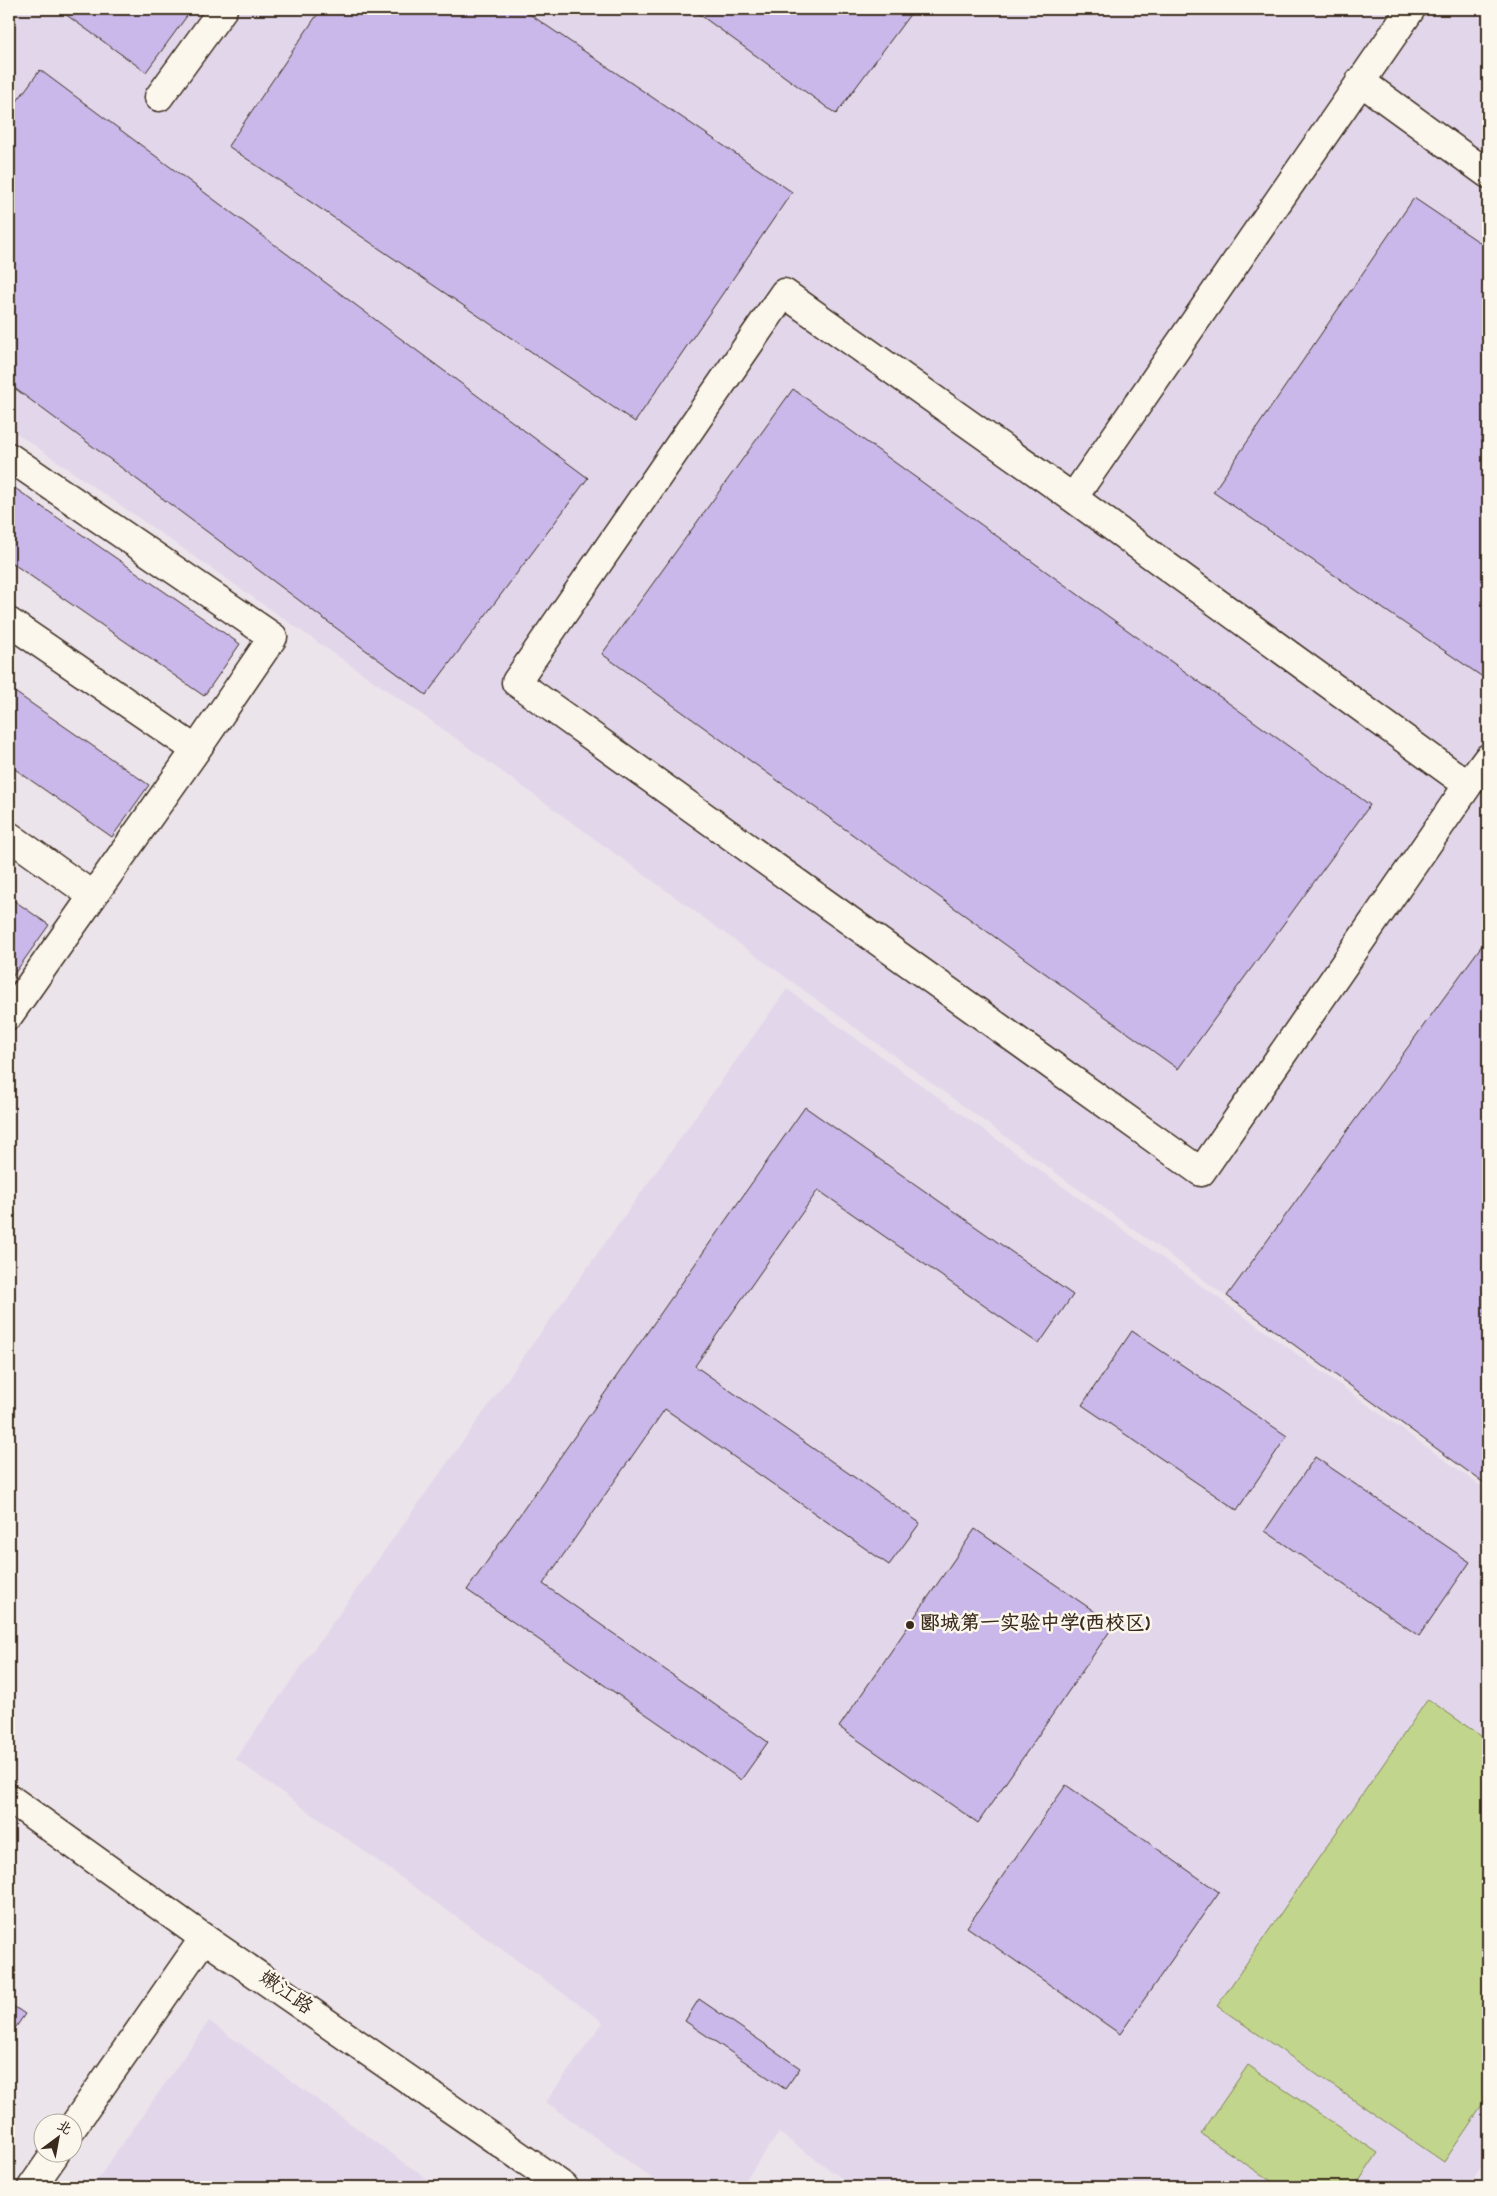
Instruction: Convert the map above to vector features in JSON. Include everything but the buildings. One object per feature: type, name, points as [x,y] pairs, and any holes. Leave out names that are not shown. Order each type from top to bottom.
[{"type":"street","points":[[159,97],[223,9]]},
{"type":"street","points":[[1073,498],[1411,9]]},
{"type":"street","points":[[1360,81],[1488,174]]},
{"type":"street","points":[[1468,785],[1073,498],[784,293],[516,682],[1201,1172],[1488,758]]},
{"type":"street","points":[[9,457],[273,637],[196,750],[9,1015]]},
{"type":"street","points":[[9,622],[196,750]]},
{"type":"street","points":[[9,836],[93,896]]},
{"type":"street","name":"嫩江路","points":[[9,1798],[204,1938],[564,2187]]},
{"type":"street","points":[[82,2114],[204,1938]]},
{"type":"street","points":[[32,2187],[48,2164]]},
{"type":"shaded area","points":[[9,9],[1468,9],[1488,23],[1488,1486],[447,732],[9,428]]},
{"type":"shaded area","name":"郾城第一实验中学(西校区)","points":[[787,989],[1488,1491],[1488,2159],[1468,2187],[854,2187],[779,2133],[740,2187],[664,2187],[546,2102],[603,2022],[235,1759]]},
{"type":"shaded area","points":[[209,2021],[438,2187],[92,2187]]},
{"type":"green space","points":[[1428,1699],[1488,1741],[1488,2097],[1444,2162],[1217,2006]]},
{"type":"green space","points":[[1248,2065],[1378,2153],[1355,2187],[1280,2187],[1201,2134]]},
{"type":"place","name":"郾城第一实验中学(西校区)","points":[[910,1625]]}]
